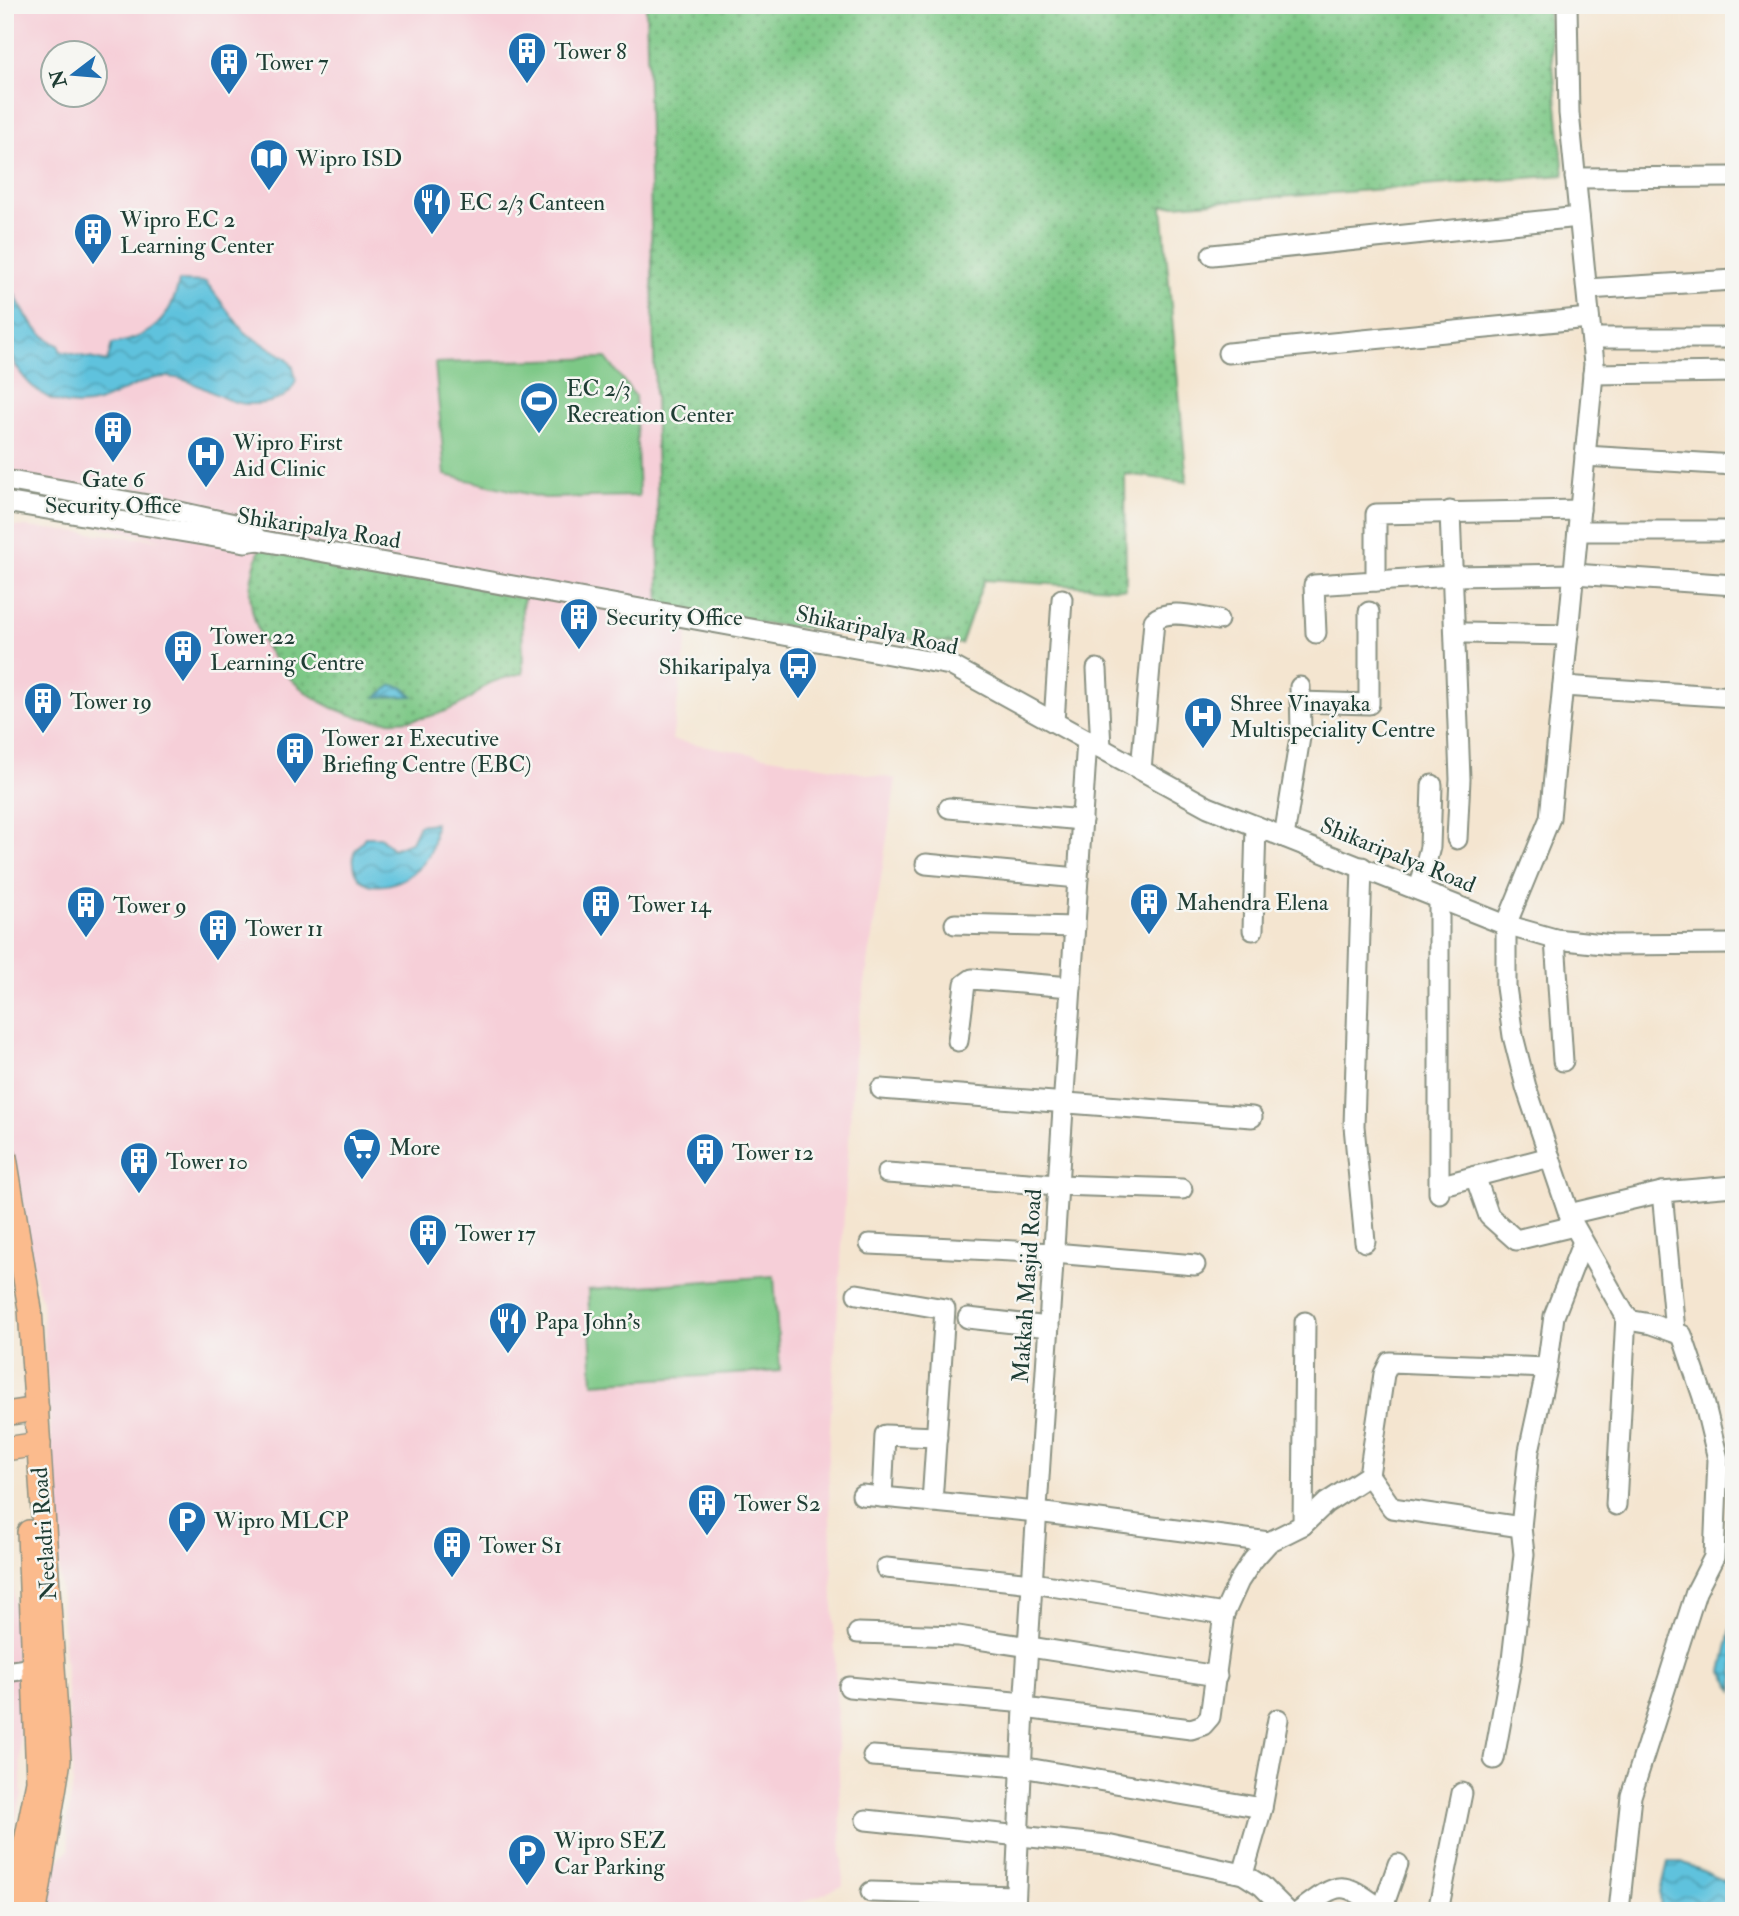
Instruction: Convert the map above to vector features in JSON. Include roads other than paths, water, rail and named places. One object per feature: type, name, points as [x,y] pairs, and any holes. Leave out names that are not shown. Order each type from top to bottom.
[{"type":"main road","name":"Neeladri Road","points":[[7,1167],[30,1309],[22,1411]]},
{"type":"main road","name":"Neeladri Road","points":[[5,1250],[16,1306],[38,1781],[12,1911]]},
{"type":"main road","name":"Neeladri Road","points":[[23,1446],[59,1760],[35,1911]]},
{"type":"street","points":[[1567,5],[1569,113],[1592,338],[1593,374],[1550,818],[1506,925],[1506,987],[1513,1036],[1526,1087],[1582,1244],[1600,1266],[1628,1320],[1682,1335],[1699,1384],[1718,1459],[1714,1557],[1696,1592],[1631,1796],[1619,1911]]},
{"type":"street","points":[[1575,178],[1734,177]]},
{"type":"street","points":[[1212,255],[1579,217]]},
{"type":"street","points":[[1587,289],[1734,280]]},
{"type":"street","points":[[1228,353],[1590,318]]},
{"type":"street","points":[[1592,338],[1734,338]]},
{"type":"street","points":[[1593,374],[1734,372]]},
{"type":"street","points":[[1585,456],[1734,465]]},
{"type":"street","points":[[5,480],[148,505],[248,527],[258,540]]},
{"type":"street","name":"Shikaripalya Road","points":[[5,502],[245,542],[258,540],[950,665],[1209,807],[1506,925],[1555,939],[1613,945],[1734,944]]},
{"type":"street","points":[[1376,581],[1376,514],[1580,510]]},
{"type":"street","points":[[1450,511],[1460,779],[1457,839]]},
{"type":"street","points":[[1578,531],[1724,531]]},
{"type":"street","points":[[1316,633],[1314,585],[1452,576],[1574,575],[1734,585]]},
{"type":"street","points":[[1054,722],[1062,599]]},
{"type":"street","points":[[1284,837],[1301,731],[1300,695],[1369,704],[1369,612]]},
{"type":"street","points":[[1141,770],[1154,621],[1170,614],[1218,620]]},
{"type":"street","points":[[1466,633],[1568,635]]},
{"type":"street","name":"Makkah Masjid Road","points":[[1015,1903],[1024,1705],[1078,878],[1082,820],[1094,744],[1097,669]]},
{"type":"street","points":[[1563,686],[1734,697]]},
{"type":"street","points":[[1419,890],[1430,847],[1432,785]]},
{"type":"street","points":[[949,808],[1082,820]]},
{"type":"street","points":[[1253,930],[1256,825]]},
{"type":"street","points":[[926,864],[1078,878]]},
{"type":"street","points":[[1362,867],[1354,1126],[1365,1242]]},
{"type":"street","points":[[1439,898],[1444,1188],[1475,1176],[1550,1157]]},
{"type":"street","points":[[955,924],[1075,927]]},
{"type":"street","points":[[1555,939],[1563,1061]]},
{"type":"street","points":[[958,1041],[965,984],[972,979],[1071,987]]},
{"type":"street","points":[[881,1089],[1064,1100],[1252,1116]]},
{"type":"street","points":[[887,1172],[1058,1185],[1182,1189]]},
{"type":"street","points":[[1475,1176],[1489,1216],[1516,1240],[1662,1192],[1734,1186]]},
{"type":"street","points":[[1662,1192],[1675,1331]]},
{"type":"street","points":[[870,1244],[1054,1252],[1195,1265]]},
{"type":"street","points":[[1494,1759],[1511,1660],[1524,1554],[1521,1527],[1529,1451],[1547,1368],[1554,1316],[1582,1244]]},
{"type":"street","points":[[857,1294],[946,1309],[932,1502]]},
{"type":"street","points":[[1616,1505],[1626,1315]]},
{"type":"street","points":[[968,1318],[1049,1327]]},
{"type":"street","points":[[1303,1525],[1305,1322]]},
{"type":"street","points":[[1521,1527],[1392,1508],[1369,1475],[1384,1374],[1390,1362],[1547,1368]]},
{"type":"street","points":[[937,1437],[885,1435],[872,1496],[1037,1512],[1269,1542]]},
{"type":"street","points":[[849,1687],[1024,1705],[1191,1729],[1203,1725],[1210,1717],[1224,1614],[1239,1581],[1269,1542],[1303,1525],[1325,1503],[1369,1475]]},
{"type":"street","points":[[886,1568],[1033,1583],[1224,1614]]},
{"type":"street","points":[[858,1633],[958,1636],[1217,1675]]},
{"type":"street","points":[[5,1671],[34,1668]]},
{"type":"street","points":[[1243,1874],[1262,1808],[1278,1719]]},
{"type":"street","points":[[873,1756],[1021,1767],[1262,1808]]},
{"type":"street","points":[[1438,1911],[1462,1793]]},
{"type":"street","points":[[866,1820],[1107,1845],[1243,1874],[1262,1886],[1287,1911]]},
{"type":"street","points":[[1300,1911],[1321,1895],[1339,1887],[1351,1887],[1383,1910],[1398,1864]]},
{"type":"street","points":[[871,1892],[1015,1903]]},
{"type":"water","points":[[179,281],[206,282],[244,332],[286,358],[293,367],[296,380],[289,393],[271,402],[238,403],[179,378],[168,377],[141,383],[98,402],[67,404],[40,393],[29,383],[12,358],[4,332],[5,295],[15,295],[33,325],[45,337],[60,346],[60,351],[107,362],[112,344],[137,337],[157,325],[170,306]]},
{"type":"water","points":[[393,685],[405,688],[412,696],[376,697]]},
{"type":"water","points":[[435,823],[431,850],[412,874],[385,885],[372,885],[362,880],[355,869],[354,852],[365,837],[380,837],[393,849],[411,842],[419,825]]},
{"type":"water","points":[[1734,1615],[1734,1690],[1722,1672]]},
{"type":"water","points":[[1668,1862],[1682,1862],[1734,1885],[1734,1911],[1661,1911],[1660,1895]]},
{"type":"place","name":"Tower 8","points":[[527,85]]},
{"type":"place","name":"Tower 7","points":[[229,96]]},
{"type":"place","name":"Wipro ISD","points":[[269,192]]},
{"type":"place","name":"EC 2/3 Canteen","points":[[432,236]]},
{"type":"place","name":"Wipro EC 2 Learning Center","points":[[93,266]]},
{"type":"place","name":"EC 2/3 Recreation Center","points":[[539,435]]},
{"type":"place","name":"Gate 6 Security Office","points":[[113,464]]},
{"type":"place","name":"Wipro First Aid Clinic","points":[[206,489]]},
{"type":"place","name":"Security Office","points":[[579,651]]},
{"type":"place","name":"Tower 22 Learning Centre","points":[[183,683]]},
{"type":"place","name":"Shikaripalya","points":[[798,700]]},
{"type":"place","name":"Tower 19","points":[[43,735]]},
{"type":"place","name":"Shree Vinayaka Multispeciality Centre","points":[[1203,750]]},
{"type":"place","name":"Tower 21 Executive Briefing Centre (EBC)","points":[[295,785]]},
{"type":"place","name":"Mahendra Elena","points":[[1149,936]]},
{"type":"place","name":"Tower 14","points":[[601,938]]},
{"type":"place","name":"Tower 9","points":[[86,939]]},
{"type":"place","name":"Tower 11","points":[[218,962]]},
{"type":"place","name":"More","points":[[362,1181]]},
{"type":"place","name":"Tower 12","points":[[705,1186]]},
{"type":"place","name":"Tower 10","points":[[139,1195]]},
{"type":"place","name":"Tower 17","points":[[428,1267]]},
{"type":"place","name":"Papa John's","points":[[508,1355]]},
{"type":"place","name":"Tower S2","points":[[707,1537]]},
{"type":"place","name":"Wipro MLCP","points":[[187,1554]]},
{"type":"place","name":"Tower S1","points":[[452,1579]]},
{"type":"place","name":"Wipro SEZ Car Parking","points":[[527,1887]]}]
